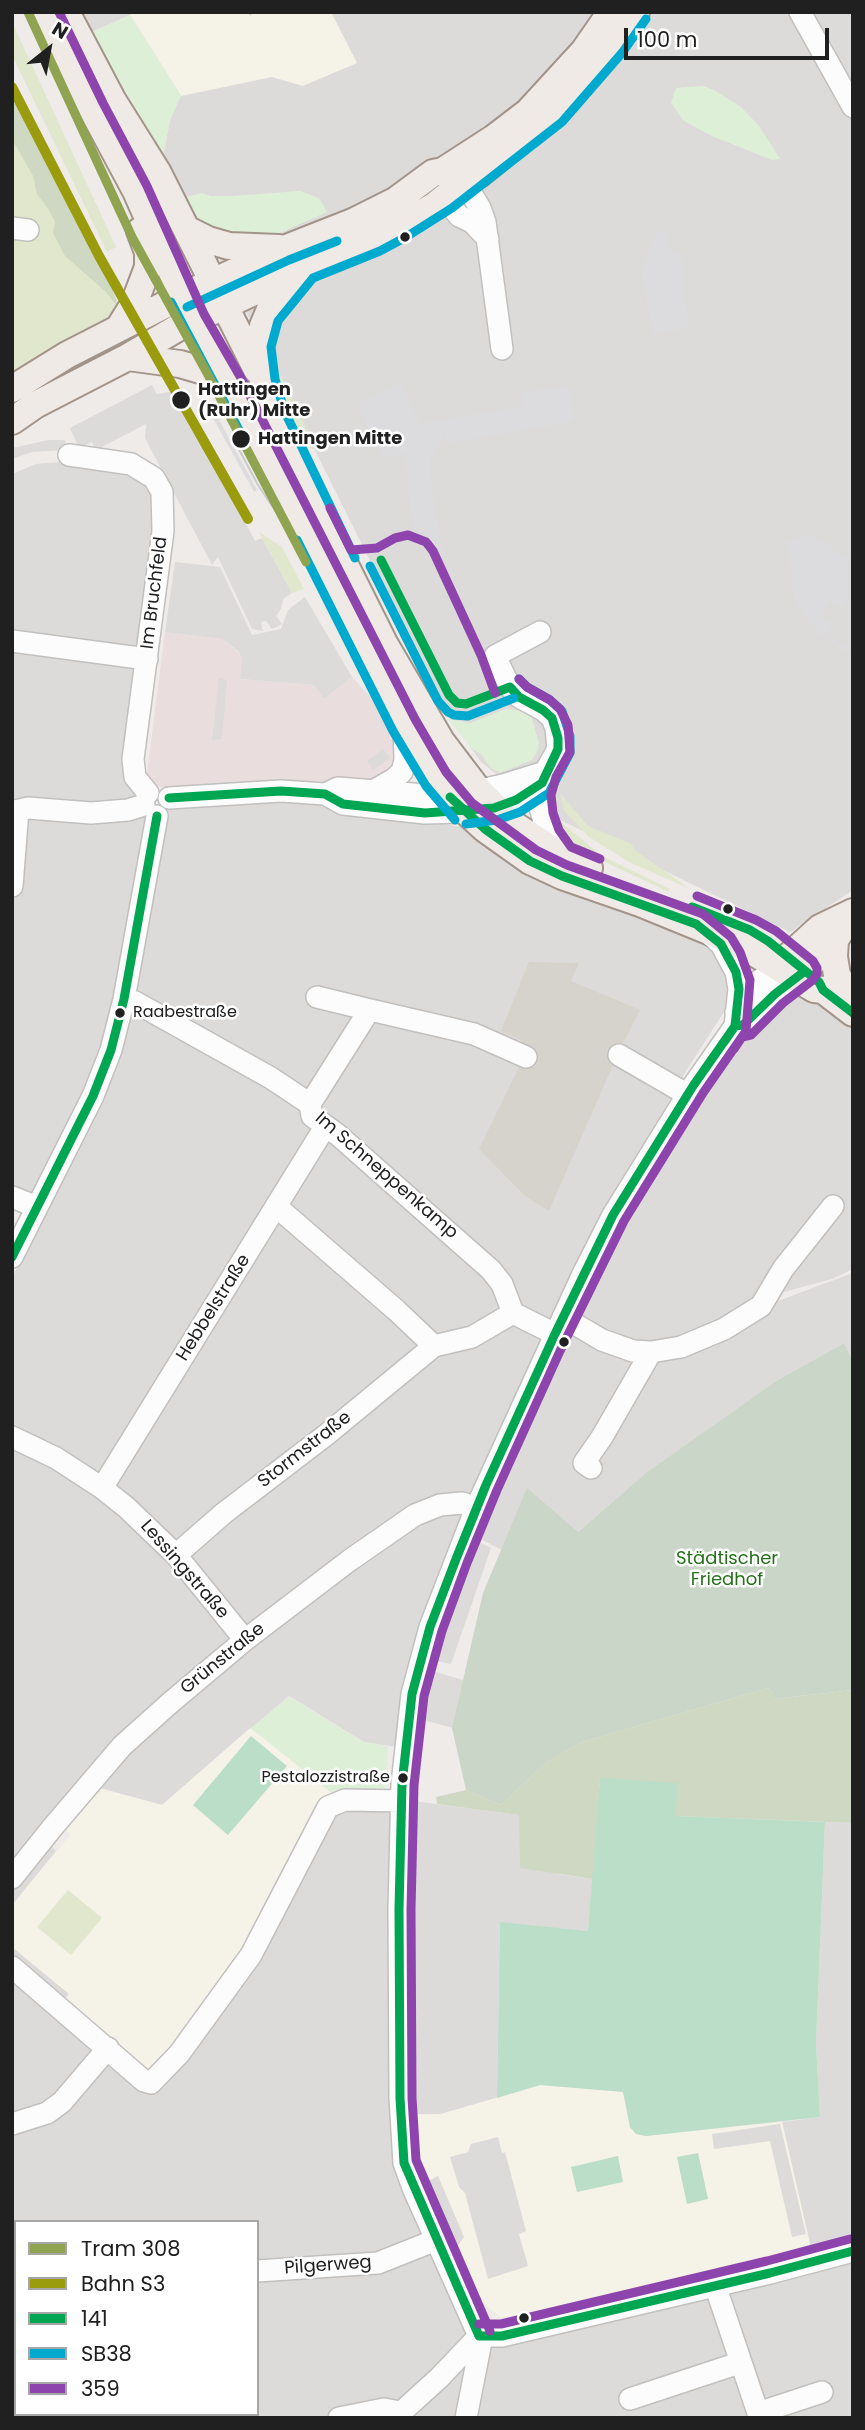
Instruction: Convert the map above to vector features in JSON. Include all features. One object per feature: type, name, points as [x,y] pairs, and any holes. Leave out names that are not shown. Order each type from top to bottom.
[{"type":"main road","points":[[45,12],[136,191],[188,308],[230,384],[404,725],[436,779],[563,857],[738,925],[768,940],[814,989],[823,990],[853,1013]]},
{"type":"main road","points":[[66,12],[100,79],[158,173],[263,381]]},
{"type":"main road","points":[[452,192],[584,51],[611,12]]},
{"type":"main road","points":[[12,389],[67,355],[118,329],[188,308],[224,306],[305,268],[375,240],[480,174],[554,113],[607,53],[636,12]]},
{"type":"main road","points":[[12,421],[35,405],[128,357],[188,308],[212,281],[355,221],[395,201],[433,173],[452,192]]},
{"type":"main road","points":[[118,329],[134,304],[148,267],[148,252],[140,233],[136,191]]},
{"type":"main road","points":[[188,230],[229,246],[284,249]]},
{"type":"main road","points":[[305,268],[271,307],[259,346],[263,381],[272,414],[384,643],[472,802],[501,841],[541,866],[696,924],[792,967]]},
{"type":"main road","points":[[128,357],[180,364],[211,373],[230,384]]},
{"type":"main road","points":[[792,967],[820,928],[853,912]]},
{"type":"main road","points":[[792,967],[835,940],[853,912]]},
{"type":"main road","points":[[835,940],[837,975],[853,1003]]},
{"type":"street","points":[[800,12],[853,107]]},
{"type":"street","points":[[452,192],[469,190],[480,208],[488,239],[502,349]]},
{"type":"street","points":[[452,192],[466,239]]},
{"type":"street","points":[[452,192],[472,222],[488,239]]},
{"type":"street","name":"Im Bruchfeld","points":[[69,456],[131,464],[148,474],[159,484],[162,492],[163,531],[133,760],[135,777],[155,803]]},
{"type":"street","points":[[540,632],[495,656],[510,687],[519,697],[544,710],[552,718],[556,728],[558,749],[543,778],[539,804],[548,836],[563,857]]},
{"type":"street","points":[[12,641],[147,659]]},
{"type":"street","points":[[373,791],[402,772],[405,760],[404,725]]},
{"type":"street","points":[[325,794],[338,788],[472,802],[516,800],[543,778]]},
{"type":"street","points":[[12,887],[15,811],[29,808],[91,813],[128,810],[155,803],[281,791],[325,794],[343,804],[425,813],[472,802]]},
{"type":"street","points":[[12,1257],[103,1074],[124,999],[155,803]]},
{"type":"street","points":[[696,924],[721,944],[736,972],[739,989],[735,1020]]},
{"type":"street","points":[[466,2418],[480,2347],[479,2336],[404,2163],[400,2084],[399,1909],[402,1801],[406,1735],[412,1694],[430,1627],[476,1508],[608,1224],[760,981],[792,967]]},
{"type":"street","points":[[317,996],[474,1034],[526,1057]]},
{"type":"street","name":"Im Schneppenkamp","points":[[124,999],[135,1002],[271,1078],[310,1104],[313,1116],[325,1127],[338,1135],[479,1258],[502,1284],[513,1313]]},
{"type":"street","points":[[310,1104],[365,1017],[366,1010]]},
{"type":"street","points":[[619,1055],[688,1095]]},
{"type":"street","name":"Hebbelstraße","points":[[102,1488],[325,1127]]},
{"type":"street","points":[[12,1197],[37,1207]]},
{"type":"street","points":[[277,1207],[397,1310],[433,1346],[472,1337],[513,1313],[619,1347],[651,1352],[681,1347],[724,1329],[761,1306],[783,1269],[832,1206]]},
{"type":"street","name":"Stormstraße","points":[[176,1555],[224,1513],[433,1346]]},
{"type":"street","points":[[591,1468],[584,1463],[651,1352]]},
{"type":"street","name":"Lessingstraße","points":[[12,1437],[56,1458],[102,1488],[141,1520],[176,1555],[245,1640]]},
{"type":"street","name":"Grünstraße","points":[[12,1878],[122,1746],[245,1640],[350,1560],[415,1516],[440,1505],[462,1503],[476,1508]]},
{"type":"street","points":[[12,1967],[144,2081],[149,2084],[154,2082],[179,2054],[251,1955],[328,1807],[345,1800],[402,1801]]},
{"type":"street","points":[[12,2124],[47,2113],[62,2102],[108,2048]]},
{"type":"street","name":"Pilgerweg","points":[[259,2272],[378,2263],[436,2239]]},
{"type":"street","points":[[340,2418],[384,2409],[397,2415],[439,2378],[479,2336],[502,2336],[715,2286],[853,2250]]},
{"type":"street","points":[[715,2286],[758,2413],[822,2392]]},
{"type":"street","points":[[631,2399],[739,2363]]},
{"type":"shaded area","points":[[81,12],[853,12],[853,890],[790,932],[546,813],[481,762],[446,713],[206,232],[163,156],[170,120],[180,96],[130,15],[92,32]]},
{"type":"shaded area","points":[[135,12],[247,12],[250,16],[255,12],[331,12],[357,63],[303,86],[272,77],[181,96],[130,15]]},
{"type":"shaded area","points":[[713,12],[736,12],[753,45],[742,51],[717,51],[704,27]]},
{"type":"shaded area","points":[[414,82],[416,92],[396,104],[394,92]]},
{"type":"shaded area","points":[[240,95],[268,97],[285,102],[307,116],[357,201],[327,212],[319,198],[211,196],[202,193],[180,168],[172,139],[175,126],[184,111],[194,104]]},
{"type":"shaded area","points":[[406,101],[434,149],[413,162],[401,141],[391,146],[370,110],[390,109]]},
{"type":"shaded area","points":[[844,141],[853,144],[853,181],[835,174],[832,179],[820,173],[812,190],[796,181],[821,150]]},
{"type":"shaded area","points":[[657,231],[670,236],[667,249],[682,254],[688,327],[653,334],[641,269]]},
{"type":"shaded area","points":[[848,377],[851,410],[844,442],[834,462],[819,473],[799,473],[766,422],[794,405],[787,392],[797,387],[803,398]]},
{"type":"shaded area","points":[[400,383],[420,424],[523,407],[522,393],[569,386],[574,421],[447,443],[445,433],[430,459],[429,471],[444,565],[440,563],[430,541],[413,528],[404,451],[384,459],[356,405]]},
{"type":"shaded area","points":[[152,385],[157,394],[170,392],[179,397],[255,541],[262,538],[292,593],[283,599],[276,616],[282,624],[272,629],[266,621],[261,622],[263,631],[252,629],[218,557],[212,565],[145,438],[146,424],[96,450],[92,442],[79,448],[70,428]]},
{"type":"shaded area","name":"Hattingen Mitte","points":[[207,398],[257,490],[254,492],[203,400]]},
{"type":"shaded area","points":[[49,440],[65,440],[65,450],[32,452],[12,459],[12,448]]},
{"type":"shaded area","points":[[72,461],[142,475],[156,492],[158,524],[128,782],[137,801],[12,810],[12,474],[36,464]]},
{"type":"shaded area","points":[[100,469],[124,472],[122,484],[99,481]]},
{"type":"shaded area","points":[[811,534],[853,562],[853,602],[848,599],[842,609],[829,601],[820,616],[832,624],[826,635],[840,643],[841,647],[843,645],[852,650],[853,656],[820,635],[796,604],[787,541]]},
{"type":"shaded area","points":[[175,562],[220,567],[252,635],[281,629],[288,610],[305,597],[352,677],[324,699],[314,685],[240,679],[242,659],[238,651],[222,639],[165,632]]},
{"type":"shaded area","points":[[36,619],[71,623],[69,644],[34,639]]},
{"type":"shaded area","points":[[165,632],[222,639],[238,652],[242,659],[240,679],[314,685],[324,699],[352,677],[382,710],[398,748],[395,761],[379,781],[319,781],[281,786],[169,789],[146,781]]},
{"type":"shaded area","points":[[580,636],[610,658],[605,665],[575,643]]},
{"type":"shaded area","points":[[43,645],[108,656],[107,667],[136,672],[132,693],[82,686],[77,716],[33,710]]},
{"type":"shaded area","points":[[561,650],[610,686],[602,697],[557,663],[555,658]]},
{"type":"shaded area","points":[[219,678],[227,680],[222,739],[212,740]]},
{"type":"shaded area","points":[[12,704],[29,706],[28,719],[12,717]]},
{"type":"shaded area","points":[[383,749],[390,758],[373,770],[367,761]]},
{"type":"shaded area","points":[[119,790],[127,799],[77,805],[72,796]]},
{"type":"shaded area","points":[[281,797],[462,827],[507,862],[544,880],[696,941],[713,951],[728,971],[729,995],[726,1009],[686,1071],[608,1212],[475,1494],[427,1499],[131,1727],[12,1867],[12,1278],[46,1208],[12,1194],[12,915],[20,812],[113,816],[159,805]]},
{"type":"shaded area","points":[[806,808],[820,824],[812,830],[798,814]]},
{"type":"shaded area","points":[[98,822],[93,855],[88,868],[70,848],[73,833],[69,832],[70,825]]},
{"type":"shaded area","points":[[102,858],[106,858],[107,866],[103,868],[100,886],[89,885],[91,864],[101,862]]},
{"type":"shaded area","points":[[23,875],[33,876],[32,884],[50,887],[48,896],[21,893]]},
{"type":"shaded area","points":[[412,876],[445,886],[428,938],[396,932],[393,921],[356,912],[358,901],[393,909],[400,907]]},
{"type":"shaded area","points":[[529,962],[579,963],[571,981],[640,1010],[620,1049],[549,1211],[524,1195],[479,1149],[520,1065],[515,1062],[523,1041],[501,1031]]},
{"type":"shaded area","points":[[791,993],[803,994],[853,1028],[853,1269],[832,1279],[765,1297],[678,1344],[635,1347],[570,1318],[619,1219],[667,1142],[706,1087],[764,1019]]},
{"type":"shaded area","points":[[407,1028],[432,1034],[429,1044],[404,1038]]},
{"type":"shaded area","points":[[768,1030],[782,1045],[773,1053],[759,1038]]},
{"type":"shaded area","points":[[463,1041],[488,1050],[484,1060],[460,1051]]},
{"type":"shaded area","points":[[283,1058],[311,1074],[306,1084],[277,1068]]},
{"type":"shaded area","points":[[616,1064],[645,1081],[641,1089],[611,1072]]},
{"type":"shaded area","points":[[41,1150],[50,1155],[39,1175],[29,1169]]},
{"type":"shaded area","points":[[853,1273],[853,1361],[844,1343],[776,1381],[647,1472],[578,1532],[502,1550],[473,1535],[567,1327],[633,1355]]},
{"type":"shaded area","points":[[527,1296],[549,1306],[545,1315],[523,1304]]},
{"type":"shaded area","points":[[468,1508],[397,1747],[364,1742],[289,1696],[162,1805],[96,1787],[144,1736],[248,1647],[432,1509]]},
{"type":"shaded area","points":[[477,1541],[491,1548],[451,1664],[433,1660]]},
{"type":"shaded area","points":[[127,1589],[152,1620],[144,1626],[119,1595]]},
{"type":"shaded area","points":[[213,1621],[222,1628],[222,1636],[194,1659],[183,1645]]},
{"type":"shaded area","points":[[426,1669],[463,1680],[453,1728],[420,1719]]},
{"type":"shaded area","points":[[250,1728],[337,1796],[246,1954],[151,2077],[12,1959],[12,1905],[70,1835],[62,1826],[95,1787],[162,1805]]},
{"type":"shaded area","points":[[406,1800],[519,1815],[557,1874],[593,1879],[588,1931],[500,1923],[497,2098],[441,2114],[406,2114]]},
{"type":"shaded area","points":[[399,1805],[400,2165],[472,2332],[462,2418],[39,2418],[259,2416],[259,2220],[14,2220],[14,2350],[12,1977],[150,2094],[182,2058],[331,1809]]},
{"type":"shaded area","points":[[825,1822],[853,1823],[853,2247],[813,2257],[782,2122],[820,2117],[816,2043]]},
{"type":"shaded area","points":[[48,1843],[56,1851],[12,1905],[12,1886]]},
{"type":"shaded area","points":[[12,1947],[69,1994],[61,2003],[12,1962]]},
{"type":"shaded area","points":[[101,2064],[109,2071],[77,2109],[67,2119],[45,2130],[41,2121]]},
{"type":"shaded area","points":[[540,2085],[623,2092],[630,2127],[636,2134],[646,2136],[782,2122],[811,2249],[502,2318],[479,2300],[473,2291],[424,2182],[413,2115],[441,2114]]},
{"type":"shaded area","points":[[780,2124],[806,2234],[792,2237],[770,2141],[714,2149],[712,2134]]},
{"type":"shaded area","points":[[498,2137],[502,2153],[505,2152],[526,2231],[519,2234],[528,2266],[488,2279],[465,2193],[459,2187],[450,2157],[468,2152],[471,2144]]},
{"type":"shaded area","points":[[438,2176],[464,2237],[456,2248],[426,2182]]},
{"type":"shaded area","points":[[853,2259],[853,2418],[470,2418],[484,2347]]},
{"type":"green space","points":[[130,15],[181,96],[170,120],[163,156],[92,32]]},
{"type":"green space","points":[[12,22],[116,247],[107,252],[12,55]]},
{"type":"green space","points":[[703,86],[741,107],[759,126],[780,159],[772,160],[712,136],[684,121],[671,103],[676,88]]},
{"type":"green space","points":[[12,93],[111,282],[120,306],[103,321],[12,380]]},
{"type":"green space","points":[[12,93],[110,282],[118,307],[106,292],[65,256],[53,233],[55,222],[37,194],[33,176],[12,139]]},
{"type":"green space","points":[[300,191],[319,198],[327,212],[273,236],[206,232],[186,197],[202,193],[232,196]]},
{"type":"green space","points":[[266,350],[316,448],[312,449],[296,441]]},
{"type":"green space","points":[[259,532],[282,547],[304,589],[292,593]]},
{"type":"green space","points":[[506,709],[530,712],[539,743],[532,760],[500,773],[491,768],[481,754],[473,750],[448,719],[470,723]]},
{"type":"green space","points":[[560,793],[588,826],[632,844],[639,853],[690,889],[629,862],[589,837],[564,811]]},
{"type":"green space","points":[[548,820],[562,823],[602,856],[670,889],[669,892],[575,848],[562,840]]},
{"type":"green space","name":"Städtischer Friedhof","points":[[844,1343],[853,1361],[853,1690],[773,1699],[773,1693],[768,1688],[582,1742],[547,1762],[501,1805],[466,1790],[452,1728],[483,1593],[527,1488],[578,1532],[647,1472],[776,1381]]},
{"type":"green space","points":[[768,1688],[773,1693],[773,1699],[853,1690],[853,1823],[675,1816],[600,1778],[593,1879],[520,1868],[519,1815],[437,1804],[436,1797],[466,1790],[501,1805],[547,1762],[582,1742]]},
{"type":"green space","points":[[289,1697],[363,1742],[388,1746],[385,1790],[333,1794],[251,1728]]},
{"type":"green space","points":[[251,1736],[287,1766],[228,1835],[193,1805]]},
{"type":"green space","points":[[600,1778],[677,1783],[676,1816],[825,1822],[816,2043],[820,2117],[646,2136],[636,2134],[630,2127],[623,2092],[540,2085],[497,2098],[500,1922],[588,1931]]},
{"type":"green space","points":[[68,1890],[102,1918],[71,1955],[37,1927]]},
{"type":"green space","points":[[698,2153],[708,2199],[687,2204],[677,2157]]},
{"type":"green space","points":[[618,2156],[623,2182],[577,2192],[571,2167]]},
{"type":"green space","points":[[12,2347],[14,2416],[39,2418],[12,2418]]},
{"type":"tram line","name":"308","points":[[28,12],[132,237],[306,562]]},
{"type":"tram line","points":[[235,442],[258,485],[294,539]]},
{"type":"rail line","name":"S3","points":[[12,87],[99,256],[248,519]]},
{"type":"transit line","name":"359","points":[[59,12],[147,186],[204,314],[241,378],[415,719],[446,772],[472,803],[536,850],[567,865],[703,914],[731,937],[740,952],[750,980],[746,1031],[703,1093],[624,1221],[560,1351],[467,1563],[442,1631],[424,1696],[414,1785],[411,1909],[412,2098],[416,2160],[490,2331]]},
{"type":"transit line","name":"SB38","points":[[355,558],[284,410],[275,379],[271,347],[278,321],[313,278],[380,251],[406,237],[452,208],[562,122],[622,53],[646,19]]},
{"type":"transit line","name":"SB38","points":[[187,307],[337,241]]},
{"type":"transit line","name":"SB38","points":[[171,302],[246,443]]},
{"type":"transit line","name":"359","points":[[330,508],[351,550],[377,548],[395,538],[408,535],[426,542],[433,551],[481,655],[495,693]]},
{"type":"transit line","name":"SB38","points":[[297,540],[393,731],[426,786],[455,820]]},
{"type":"transit line","name":"141","points":[[381,560],[449,695],[457,703],[466,704],[510,687]]},
{"type":"transit line","name":"SB38","points":[[370,566],[438,701],[448,712],[468,716],[514,698]]},
{"type":"transit line","name":"SB38","points":[[466,824],[497,820],[520,812],[549,793],[570,753],[570,736],[562,711],[519,679]]},
{"type":"transit line","name":"359","points":[[519,679],[560,709],[568,725],[570,752],[556,777],[551,795],[553,813],[559,830],[571,847],[600,859]]},
{"type":"transit line","name":"141","points":[[169,798],[281,791],[325,794],[343,804],[425,813],[494,808],[516,800],[542,783],[558,749],[552,718],[519,697],[510,687]]},
{"type":"transit line","name":"141","points":[[450,797],[485,829],[530,861],[562,876],[696,924],[721,944],[736,972],[739,989],[735,1026],[693,1086],[613,1215],[555,1334],[486,1485],[456,1559],[430,1627],[412,1694],[402,1784],[399,1909],[400,2098],[404,2163],[479,2336]]},
{"type":"transit line","name":"141","points":[[12,1257],[93,1096],[111,1050],[124,999],[157,816]]},
{"type":"transit line","name":"359","points":[[697,896],[776,931],[813,961],[817,968],[813,980],[783,1003],[751,1035],[742,1037],[734,1049]]},
{"type":"transit line","name":"141","points":[[692,907],[750,930],[768,941],[853,1013]]},
{"type":"transit line","name":"141","points":[[724,1042],[735,1026],[743,1025],[775,994],[805,971]]},
{"type":"transit line","name":"359","points":[[479,2324],[501,2324],[850,2239]]},
{"type":"transit line","name":"141","points":[[479,2336],[502,2336],[853,2251]]},
{"type":"place","name":"Hattingen (Ruhr) Mitte","points":[[181,400]]},
{"type":"place","name":"Hattingen Mitte","points":[[241,439]]},
{"type":"place","name":"Raabestraße","points":[[120,1013]]},
{"type":"place","name":"Pestalozzistraße","points":[[403,1778]]}]
